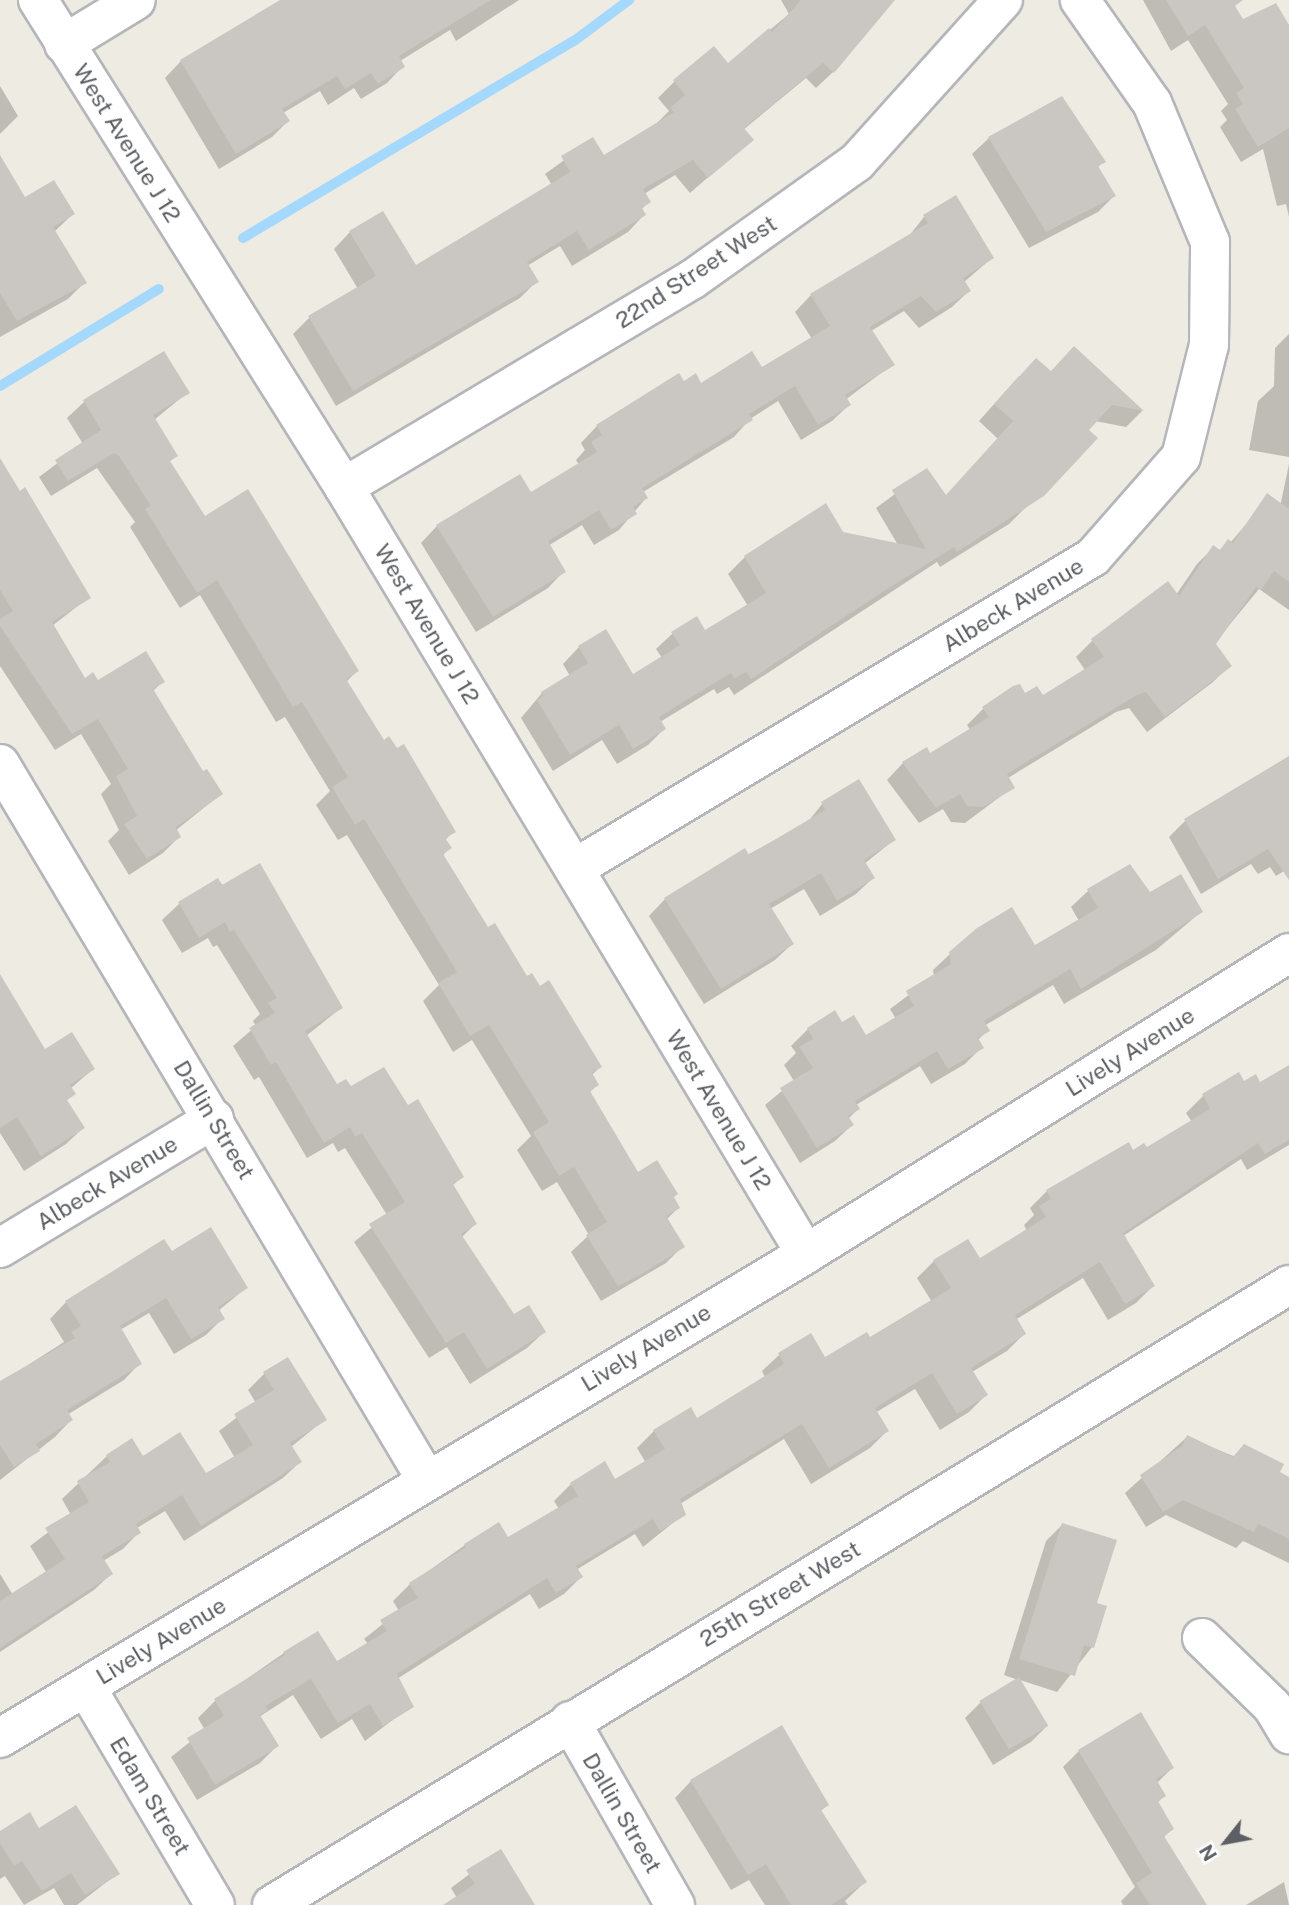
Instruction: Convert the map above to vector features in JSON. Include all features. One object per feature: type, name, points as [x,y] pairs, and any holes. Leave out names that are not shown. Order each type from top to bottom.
[{"type":"street","name":"West Avenue J 12","points":[[38,0],[344,487],[806,1254]]},
{"type":"street","points":[[64,44],[136,0]]},
{"type":"street","name":"22nd Street West","points":[[344,487],[692,279],[857,162],[1003,0]]},
{"type":"street","name":"Albeck Avenue","points":[[575,868],[1093,557],[1181,457],[1209,345],[1210,242],[1152,103],[1080,0]]},
{"type":"street","name":"Dallin Street","points":[[0,764],[214,1119],[426,1479]]},
{"type":"street","name":"Lively Avenue","points":[[0,1738],[426,1479],[806,1254],[1289,953]]},
{"type":"street","name":"Albeck Avenue","points":[[0,1248],[214,1119]]},
{"type":"street","name":"25th Street West","points":[[272,1905],[1289,1285]]},
{"type":"street","points":[[1202,1638],[1272,1706],[1289,1734]]},
{"type":"street","name":"Edam Street","points":[[86,1687],[215,1905]]},
{"type":"street","name":"Dallin Street","points":[[570,1721],[675,1905]]},
{"type":"building","points":[[280,0],[491,0],[399,56],[405,67],[378,84],[371,73],[345,89],[337,76],[282,109],[290,121],[236,154],[180,60]]},
{"type":"building","points":[[801,0],[895,0],[834,73],[823,63],[744,128],[754,140],[708,178],[693,160],[643,189],[651,202],[642,208],[646,215],[589,250],[577,231],[527,262],[539,282],[353,391],[308,316],[376,276],[349,231],[383,211],[416,265],[570,172],[561,156],[593,137],[604,155],[674,112],[670,108],[685,95],[673,80],[714,46],[728,63],[769,28],[772,32]]},
{"type":"building","points":[[1166,0],[1243,0],[1235,6],[1243,19],[1276,3],[1289,25],[1289,128],[1258,147],[1235,109],[1243,104],[1236,93],[1244,88],[1205,25],[1188,36]]},
{"type":"building","points":[[1062,96],[1106,162],[1098,166],[1116,196],[1046,232],[988,137]]},
{"type":"building","points":[[0,155],[25,197],[54,180],[75,214],[53,227],[87,283],[17,321],[0,293]]},
{"type":"building","points":[[956,195],[994,258],[963,278],[971,291],[936,312],[921,296],[870,327],[895,365],[845,395],[851,405],[818,425],[795,386],[749,414],[753,420],[642,488],[648,498],[633,507],[637,514],[611,530],[599,510],[548,541],[566,572],[493,617],[436,525],[520,474],[531,492],[597,452],[591,442],[602,435],[596,425],[679,373],[684,381],[696,373],[701,383],[752,351],[762,367],[830,326],[810,294],[928,223],[923,215]]},
{"type":"building","points":[[1074,346],[1144,411],[1112,405],[1089,430],[1098,438],[1044,496],[957,552],[954,547],[751,679],[746,672],[734,679],[731,673],[659,717],[666,729],[633,749],[619,725],[570,755],[537,700],[543,696],[541,692],[588,663],[578,646],[606,629],[633,674],[680,645],[671,632],[697,616],[705,630],[766,593],[744,556],[826,503],[843,532],[926,549],[892,490],[927,468],[946,495],[1013,421],[994,404],[1036,358],[1051,371]]},
{"type":"building","points":[[164,351],[190,393],[153,415],[178,456],[170,461],[205,516],[248,489],[359,671],[346,679],[384,740],[389,736],[397,748],[404,744],[456,832],[445,838],[452,848],[443,854],[488,927],[495,923],[527,976],[532,973],[540,986],[549,980],[602,1067],[592,1073],[599,1085],[590,1091],[638,1172],[657,1160],[678,1194],[674,1197],[680,1208],[666,1216],[685,1247],[640,1275],[618,1286],[586,1235],[607,1222],[574,1167],[559,1176],[533,1132],[549,1122],[489,1025],[470,1036],[438,983],[457,972],[364,819],[355,825],[332,787],[348,777],[302,702],[293,707],[217,580],[197,593],[145,509],[151,506],[119,456],[114,453],[68,481],[55,460],[101,430],[83,400]]},
{"type":"building","points":[[0,458],[20,491],[25,487],[91,598],[52,622],[85,678],[93,672],[98,680],[146,651],[165,682],[153,689],[203,771],[207,769],[223,794],[176,827],[181,837],[147,859],[124,824],[137,816],[116,776],[128,769],[98,719],[72,734],[0,626],[0,619],[13,611],[0,590]]},
{"type":"building","points":[[1267,493],[1289,509],[1289,582],[1274,571],[1261,590],[1256,587],[1216,644],[1232,666],[1165,717],[1146,692],[1135,696],[1007,774],[1015,788],[983,807],[967,806],[960,794],[936,808],[902,762],[927,747],[930,753],[989,717],[982,707],[1013,686],[1020,684],[1025,693],[1037,686],[1043,695],[1104,657],[1091,639],[1168,581],[1179,596],[1213,545],[1220,550],[1228,539],[1233,543]]},
{"type":"building","points":[[1289,756],[1289,880],[1268,849],[1218,879],[1184,819]]},
{"type":"building","points":[[859,779],[896,840],[864,860],[875,878],[837,901],[821,873],[769,904],[794,944],[721,989],[664,898],[745,848],[749,855],[825,810],[821,802]]},
{"type":"building","points":[[260,863],[343,1008],[305,1031],[337,1084],[346,1079],[351,1086],[384,1067],[408,1105],[418,1099],[464,1177],[453,1184],[477,1224],[461,1234],[514,1314],[529,1305],[546,1332],[487,1369],[464,1332],[446,1343],[369,1224],[405,1202],[362,1133],[355,1137],[350,1127],[324,1143],[276,1062],[271,1065],[249,1028],[275,1013],[268,1003],[277,998],[234,930],[230,932],[225,922],[199,938],[178,902],[218,878],[222,885]]},
{"type":"building","points":[[1130,864],[1150,892],[1181,874],[1203,912],[1081,989],[1070,969],[984,1021],[990,1031],[978,1038],[984,1048],[948,1069],[937,1051],[855,1101],[860,1109],[848,1116],[854,1125],[817,1148],[780,1088],[813,1068],[799,1047],[813,1039],[807,1028],[835,1010],[842,1022],[854,1015],[866,1035],[914,1006],[906,991],[951,964],[949,952],[977,928],[1012,907],[1035,945],[1098,908],[1087,889]]},
{"type":"building","points":[[0,974],[45,1049],[72,1032],[95,1069],[70,1085],[76,1094],[67,1100],[85,1128],[41,1156],[17,1117],[0,1128]]},
{"type":"building","points":[[1289,1065],[1289,1140],[1265,1154],[1258,1143],[1123,1233],[1155,1286],[1125,1304],[1100,1262],[1015,1315],[1026,1334],[971,1368],[988,1395],[957,1414],[932,1373],[875,1408],[889,1431],[829,1468],[802,1424],[680,1499],[686,1515],[660,1531],[653,1519],[576,1566],[583,1577],[556,1593],[547,1578],[397,1674],[414,1707],[383,1726],[370,1704],[338,1723],[311,1679],[265,1706],[268,1710],[260,1715],[279,1746],[215,1785],[187,1738],[224,1716],[214,1699],[285,1655],[283,1652],[318,1631],[337,1661],[387,1631],[380,1620],[418,1598],[409,1583],[466,1547],[464,1544],[499,1522],[508,1537],[578,1496],[570,1483],[605,1461],[615,1479],[665,1449],[653,1430],[691,1407],[697,1418],[784,1364],[778,1353],[811,1333],[825,1357],[867,1332],[870,1337],[951,1288],[933,1260],[968,1239],[980,1258],[1046,1217],[1039,1206],[1051,1199],[1046,1190],[1129,1142],[1133,1150],[1144,1143],[1147,1147],[1210,1109],[1202,1094],[1239,1072],[1244,1081],[1256,1074],[1260,1082]]},
{"type":"building","points":[[211,1227],[248,1288],[218,1307],[225,1319],[191,1339],[166,1298],[120,1326],[142,1364],[67,1410],[73,1420],[36,1444],[40,1451],[14,1467],[0,1445],[0,1381],[75,1338],[71,1332],[81,1326],[65,1301],[164,1239],[172,1251]]},
{"type":"building","points":[[288,1357],[327,1420],[290,1443],[302,1462],[201,1526],[182,1495],[136,1524],[141,1533],[102,1556],[113,1574],[0,1648],[0,1601],[65,1559],[45,1528],[89,1502],[77,1481],[110,1462],[106,1455],[132,1438],[143,1456],[180,1432],[206,1473],[253,1445],[234,1414],[274,1390],[263,1372]]},
{"type":"building","points":[[1187,1435],[1233,1457],[1244,1444],[1284,1464],[1280,1472],[1289,1477],[1289,1539],[1258,1524],[1254,1532],[1183,1500],[1163,1512],[1140,1475],[1182,1446]]},
{"type":"building","points":[[1062,1523],[1117,1540],[1097,1603],[1107,1606],[1094,1648],[1084,1645],[1075,1676],[1019,1659]]},
{"type":"building","points":[[1019,1677],[1048,1726],[1009,1750],[980,1701]]},
{"type":"building","points":[[1141,1712],[1174,1768],[1156,1779],[1166,1796],[1158,1801],[1174,1829],[1164,1836],[1207,1905],[1150,1905],[1136,1883],[1152,1873],[1078,1750]]},
{"type":"building","points":[[782,1725],[829,1805],[821,1810],[867,1882],[831,1905],[791,1905],[766,1864],[748,1875],[690,1780]]},
{"type":"building","points":[[76,1805],[120,1874],[85,1895],[71,1873],[42,1891],[22,1861],[14,1866],[0,1843],[0,1831],[30,1812],[39,1828]]},
{"type":"building","points":[[501,1849],[535,1905],[443,1905],[475,1884],[466,1870]]},
{"type":"waterway","points":[[243,238],[574,41],[629,0]]},
{"type":"waterway","points":[[0,386],[159,289]]}]
